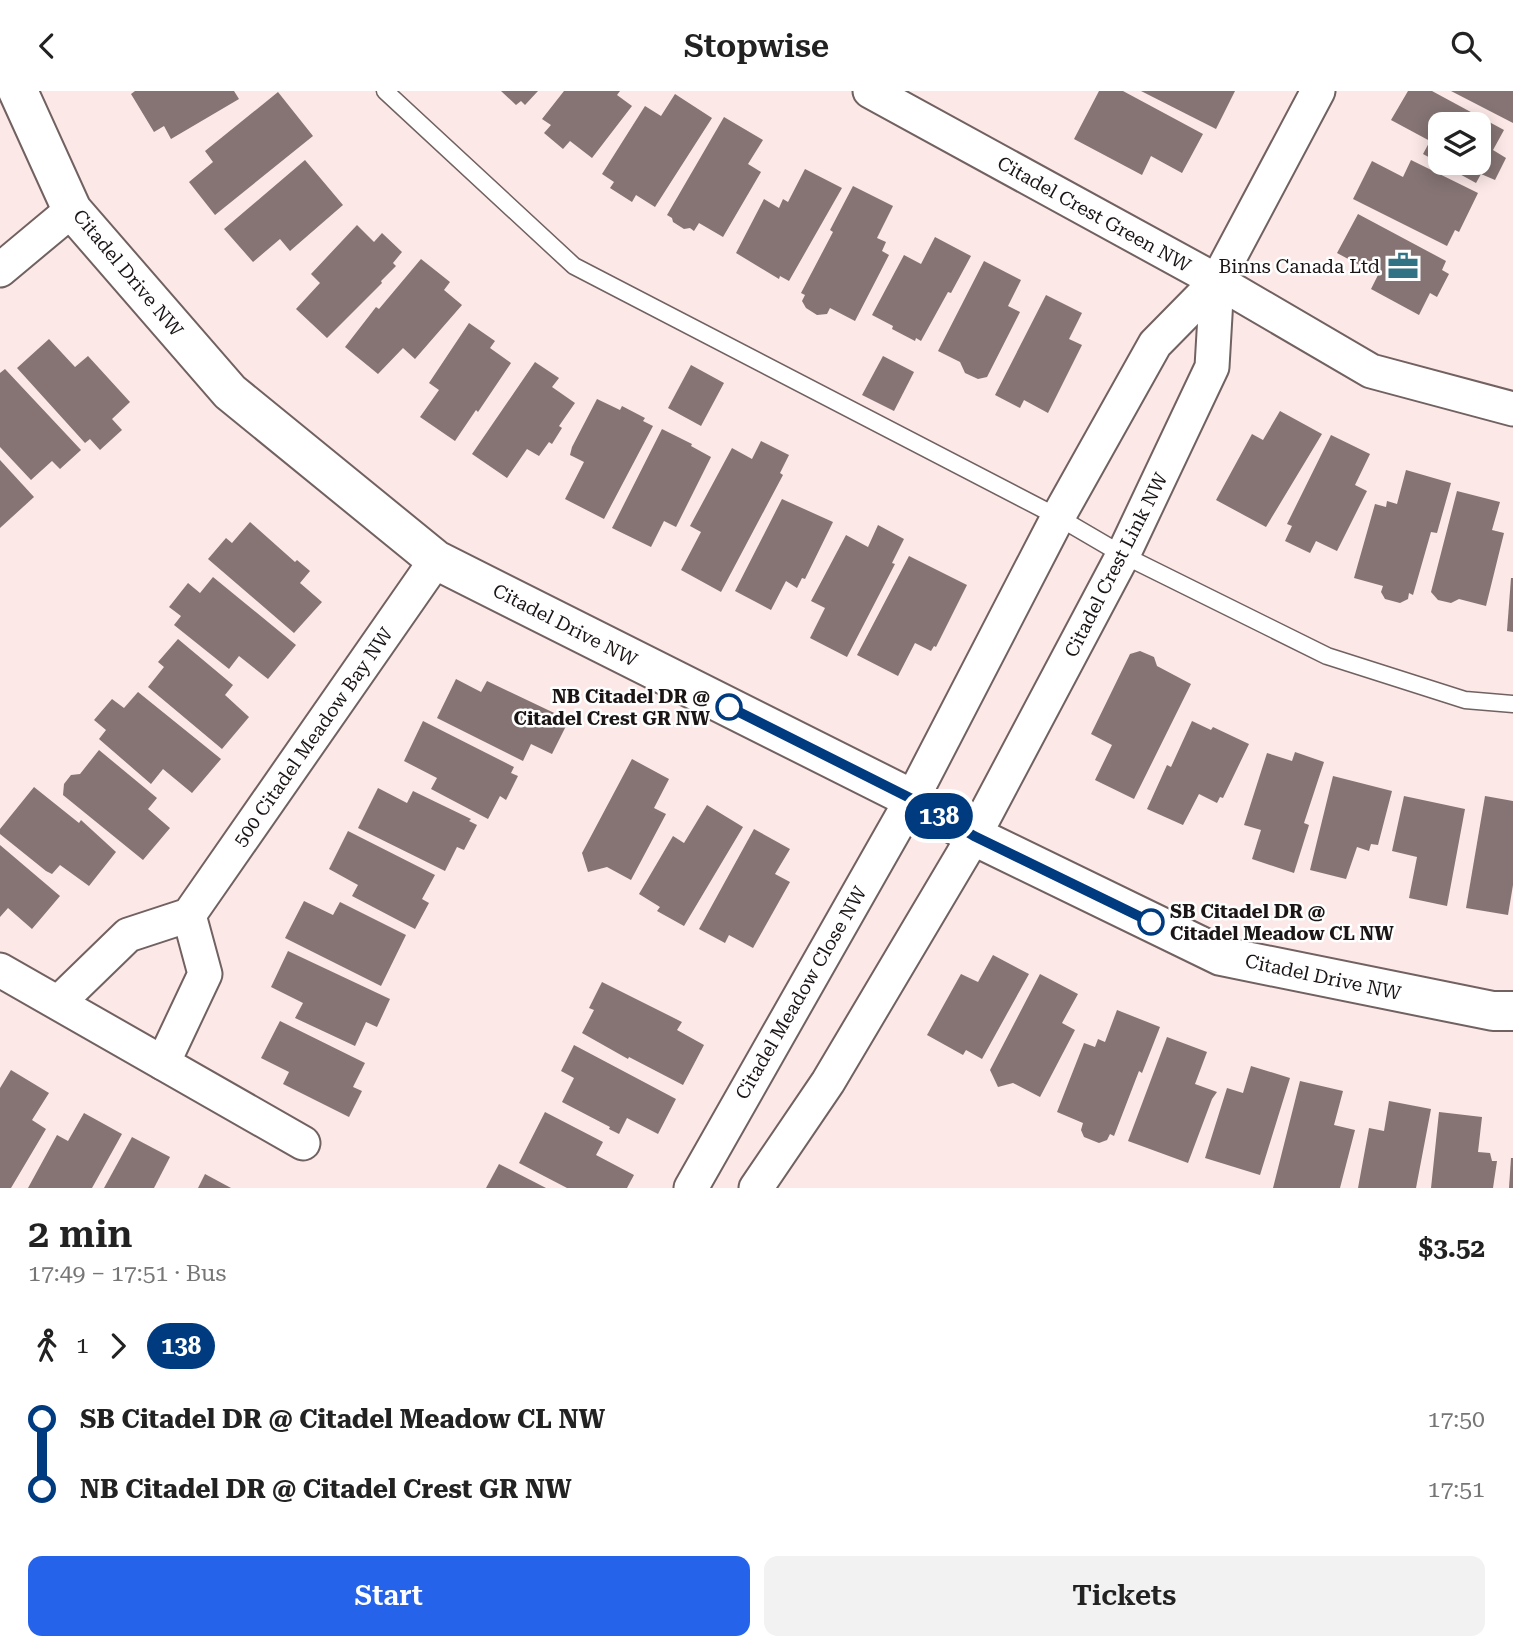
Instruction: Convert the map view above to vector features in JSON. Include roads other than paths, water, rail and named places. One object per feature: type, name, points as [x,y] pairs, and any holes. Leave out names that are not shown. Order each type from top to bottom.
[{"type":"street","name":"Citadel Drive NW","points":[[18,91],[72,210],[230,392],[436,560],[912,799],[974,836],[1221,956],[1493,1011],[1513,1011]]},
{"type":"street","name":"Citadel Crest Green NW","points":[[870,91],[1217,281],[1371,371],[1513,409]]},
{"type":"street","name":"Citadel Crest Link NW","points":[[912,799],[1058,517],[1155,344],[1217,281],[1318,91]]},
{"type":"street","points":[[0,270],[72,210]]},
{"type":"street","name":"Citadel Crest Link NW","points":[[974,836],[1124,555],[1212,367],[1217,281]]},
{"type":"street","name":"500 Citadel Meadow Bay NW","points":[[190,915],[436,560]]},
{"type":"street","name":"Citadel Meadow Close NW","points":[[691,1188],[912,799]]},
{"type":"street","points":[[756,1188],[828,1083],[974,836]]},
{"type":"street","points":[[59,1002],[128,935],[190,915],[205,974],[163,1063]]},
{"type":"street","points":[[0,970],[303,1143]]},
{"type":"lane","points":[[385,91],[574,266],[1058,517],[1124,555],[1327,656],[1465,700],[1513,704]]},
{"type":"place","name":"Binns Canada Ltd","points":[[1403,266]]},
{"type":"place","name":"NB Citadel DR @ Citadel Crest GR NW","points":[[729,707]]},
{"type":"place","name":"SB Citadel DR @ Citadel Meadow CL NW","points":[[1151,922]]}]
